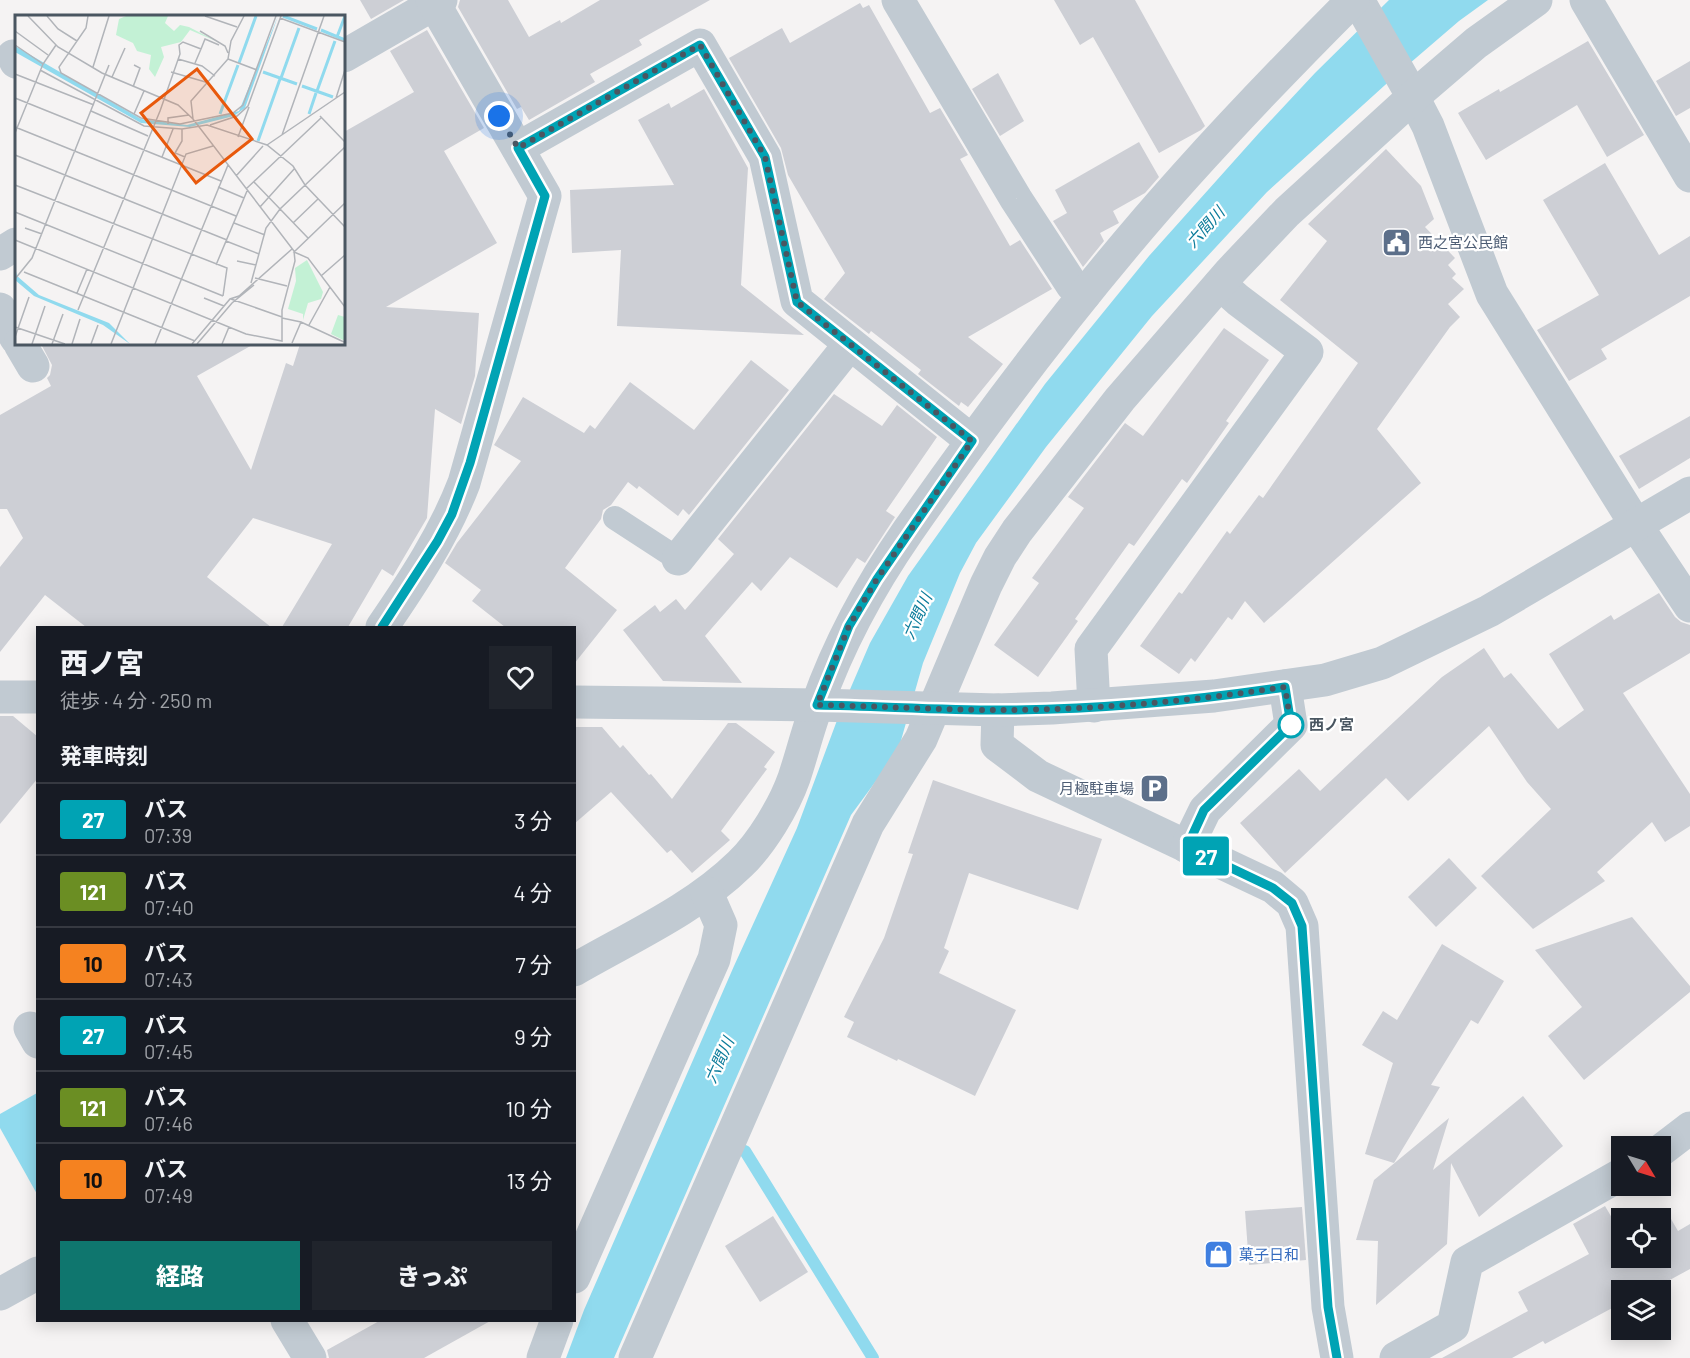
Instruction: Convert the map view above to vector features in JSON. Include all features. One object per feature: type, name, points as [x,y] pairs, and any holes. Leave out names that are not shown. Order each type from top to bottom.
[{"type":"street","points":[[898,0],[1016,199],[1072,285],[1084,295]]},
{"type":"street","points":[[634,1358],[868,824],[921,739],[928,707],[1000,557],[1017,531],[1120,399],[1220,284],[1287,212],[1410,90],[1536,0]]},
{"type":"street","points":[[1586,0],[1690,176]]},
{"type":"street","points":[[345,55],[436,1],[545,196],[464,483],[452,514],[437,542],[383,626]]},
{"type":"street","points":[[576,969],[707,893],[743,862],[771,824],[793,782],[826,705],[849,626],[886,563],[972,441],[1084,295],[1184,177],[1248,107],[1358,4],[1410,90],[1428,126],[1492,294],[1636,525],[1690,606]]},
{"type":"street","points":[[518,148],[700,45],[765,157],[797,302],[972,441]]},
{"type":"street","points":[[0,254],[15,245]]},
{"type":"street","points":[[1094,706],[1091,649],[1307,352],[1220,284]]},
{"type":"street","points":[[0,309],[15,336]]},
{"type":"street","points":[[678,559],[850,344]]},
{"type":"street","points":[[576,702],[998,710],[1182,699],[1325,680],[1382,663],[1489,611],[1690,493]]},
{"type":"street","points":[[1187,847],[1204,810],[1291,725],[1285,687]]},
{"type":"street","points":[[0,697],[36,697]]},
{"type":"street","points":[[998,710],[997,745],[1038,776],[1273,888],[1292,903],[1302,926],[1328,1307],[1337,1358]]},
{"type":"street","points":[[576,1272],[714,959],[721,925],[707,893]]},
{"type":"street","points":[[1671,1143],[1690,1128]]},
{"type":"street","points":[[1396,1358],[1453,1326],[1467,1262],[1611,1180]]},
{"type":"street","points":[[0,1294],[36,1274]]},
{"type":"street","points":[[288,1322],[310,1358]]},
{"type":"street","points":[[543,1358],[556,1322]]},
{"type":"lane","points":[[615,518],[678,559]]},
{"type":"water","name":"六間川","points":[[1389,0],[1488,0],[1459,21],[1395,76],[1267,192],[1152,316],[1046,447],[976,543],[960,573],[923,663],[898,751],[851,815],[614,1358],[566,1358],[584,1310],[734,966],[797,828],[839,715],[870,643],[908,576],[1045,384],[1149,256],[1315,73]]},
{"type":"water","points":[[36,1094],[36,1192],[0,1128],[0,1114]]},
{"type":"building","points":[[360,0],[404,0],[371,19]]},
{"type":"building","points":[[460,0],[508,0],[529,37],[560,20],[561,23],[600,0],[710,0],[639,40],[642,45],[590,74],[595,82],[529,120],[521,107],[517,109],[458,7]]},
{"type":"building","points":[[1054,0],[1135,0],[1205,126],[1159,153],[1093,37],[1080,45]]},
{"type":"building","points":[[860,3],[863,8],[869,5],[930,113],[940,108],[968,155],[960,159],[1010,246],[1020,240],[1052,289],[968,337],[1003,364],[968,407],[961,402],[959,406],[918,374],[921,370],[871,331],[869,334],[824,299],[845,273],[788,175],[781,148],[729,58],[782,28],[790,43]]},
{"type":"building","points":[[427,30],[484,128],[444,151],[497,243],[386,307],[479,313],[475,376],[461,424],[435,409],[427,518],[393,576],[382,569],[349,626],[283,626],[332,544],[253,518],[207,577],[270,626],[85,626],[45,595],[0,652],[0,567],[23,538],[7,509],[0,509],[0,415],[51,386],[47,378],[52,365],[42,345],[252,345],[197,376],[251,470],[286,363],[293,366],[300,345],[345,345],[345,131],[414,92],[390,51]]},
{"type":"building","points":[[1588,41],[1644,135],[1607,157],[1577,105],[1486,160],[1458,113],[1499,89],[1500,92]]},
{"type":"building","points":[[1690,61],[1690,108],[1676,116],[1656,81]]},
{"type":"building","points":[[998,73],[1024,121],[1000,136],[972,89]]},
{"type":"building","points":[[704,89],[748,168],[741,285],[804,335],[617,326],[621,250],[572,253],[570,190],[674,185],[638,120],[669,103],[671,108]]},
{"type":"building","points":[[1139,142],[1159,177],[1145,193],[1113,211],[1119,223],[1100,233],[1104,241],[1083,267],[1053,221],[1067,213],[1055,190]]},
{"type":"building","points":[[1386,149],[1421,186],[1434,219],[1425,227],[1455,258],[1448,265],[1456,274],[1452,278],[1464,289],[1448,304],[1460,317],[1450,327],[1377,429],[1421,483],[1264,623],[1245,601],[1232,620],[1228,617],[1195,662],[1191,658],[1179,674],[1140,646],[1179,592],[1182,594],[1227,531],[1230,534],[1259,495],[1263,498],[1358,363],[1280,300],[1327,241],[1308,224]]},
{"type":"building","points":[[1605,163],[1659,255],[1690,236],[1690,296],[1601,349],[1607,359],[1569,381],[1537,330],[1599,295],[1543,200]]},
{"type":"building","points":[[1224,328],[1269,360],[1226,421],[1229,423],[1187,483],[1182,479],[1134,546],[1129,543],[1075,619],[1078,621],[1038,677],[994,645],[1039,583],[1032,578],[1084,508],[1068,497],[1125,423],[1143,436]]},
{"type":"building","points":[[751,360],[789,390],[689,515],[683,509],[678,516],[639,486],[637,489],[628,482],[611,505],[603,510],[601,519],[565,568],[617,610],[576,661],[576,626],[504,626],[472,601],[481,590],[445,563],[457,543],[521,461],[494,445],[523,397],[584,433],[590,425],[595,429],[630,382],[694,430]]},
{"type":"building","points":[[834,394],[882,426],[897,405],[937,437],[886,511],[895,517],[865,563],[857,558],[837,588],[790,557],[761,591],[752,582],[705,636],[742,683],[663,681],[623,630],[655,605],[660,612],[676,599],[685,610],[734,554],[718,539]]},
{"type":"building","points":[[1690,416],[1690,458],[1639,489],[1619,456]]},
{"type":"building","points":[[1659,593],[1675,617],[1690,625],[1690,653],[1623,693],[1690,794],[1690,826],[1665,842],[1652,822],[1597,872],[1605,881],[1533,929],[1481,876],[1551,809],[1527,782],[1489,726],[1408,801],[1386,778],[1285,873],[1240,823],[1299,769],[1320,791],[1442,677],[1484,648],[1504,678],[1511,673],[1558,729],[1584,710],[1549,654],[1611,615],[1614,620]]},
{"type":"building","points":[[0,716],[13,716],[36,735],[36,780],[0,824]]},
{"type":"building","points":[[728,723],[736,723],[775,752],[764,767],[767,769],[721,831],[730,840],[692,873],[671,850],[667,853],[611,792],[576,822],[576,727],[602,727],[620,748],[623,745],[672,799]]},
{"type":"building","points":[[933,780],[1102,839],[1078,910],[969,873],[944,948],[949,951],[939,973],[1016,1010],[975,1096],[847,1037],[854,1022],[844,1017],[884,938],[913,854],[908,853]]},
{"type":"building","points":[[1449,858],[1477,888],[1436,927],[1408,897]]},
{"type":"building","points":[[1632,917],[1690,986],[1690,992],[1584,1080],[1548,1036],[1582,1007],[1535,950]]},
{"type":"building","points":[[1442,944],[1504,981],[1478,1024],[1471,1020],[1431,1085],[1440,1087],[1394,1163],[1365,1154],[1393,1063],[1362,1045],[1383,1011],[1397,1020]]},
{"type":"building","points":[[1523,1096],[1563,1146],[1479,1217],[1451,1163],[1447,1244],[1376,1305],[1378,1241],[1356,1240],[1374,1180],[1449,1118],[1433,1170]]},
{"type":"building","points":[[1605,1206],[1611,1216],[1611,1268],[1671,1268],[1671,1219],[1678,1231],[1690,1224],[1690,1269],[1670,1280],[1611,1280],[1611,1309],[1545,1344],[1543,1341],[1512,1358],[1442,1358],[1528,1311],[1518,1292],[1589,1254],[1573,1224]]},
{"type":"building","points":[[1302,1207],[1306,1260],[1249,1265],[1245,1211]]},
{"type":"building","points":[[773,1216],[808,1272],[760,1302],[725,1246]]},
{"type":"building","points":[[377,1322],[488,1322],[424,1358],[329,1358],[327,1350]]},
{"type":"waterway","points":[[745,1151],[873,1358]]},
{"type":"bus line","name":"27","points":[[383,626],[437,542],[452,514],[464,483],[545,196],[518,148],[700,45],[765,157],[797,302],[972,441],[886,563],[849,626],[817,705],[998,710],[1107,706],[1285,687],[1291,725],[1204,810],[1187,847],[1273,888],[1292,903],[1302,926],[1328,1307],[1337,1358]]},
{"type":"place","name":"西之宮公民館","points":[[1397,243]]},
{"type":"place","name":"西ノ宮","points":[[1291,725]]},
{"type":"place","name":"月極駐車場","points":[[1155,789]]},
{"type":"place","name":"菓子日和","points":[[1218,1255]]},
{"type":"route","points":[[499,116],[518,148],[700,45],[765,157],[797,302],[972,441],[886,563],[849,626],[817,705],[998,710],[1107,706],[1285,687],[1291,725]]}]
